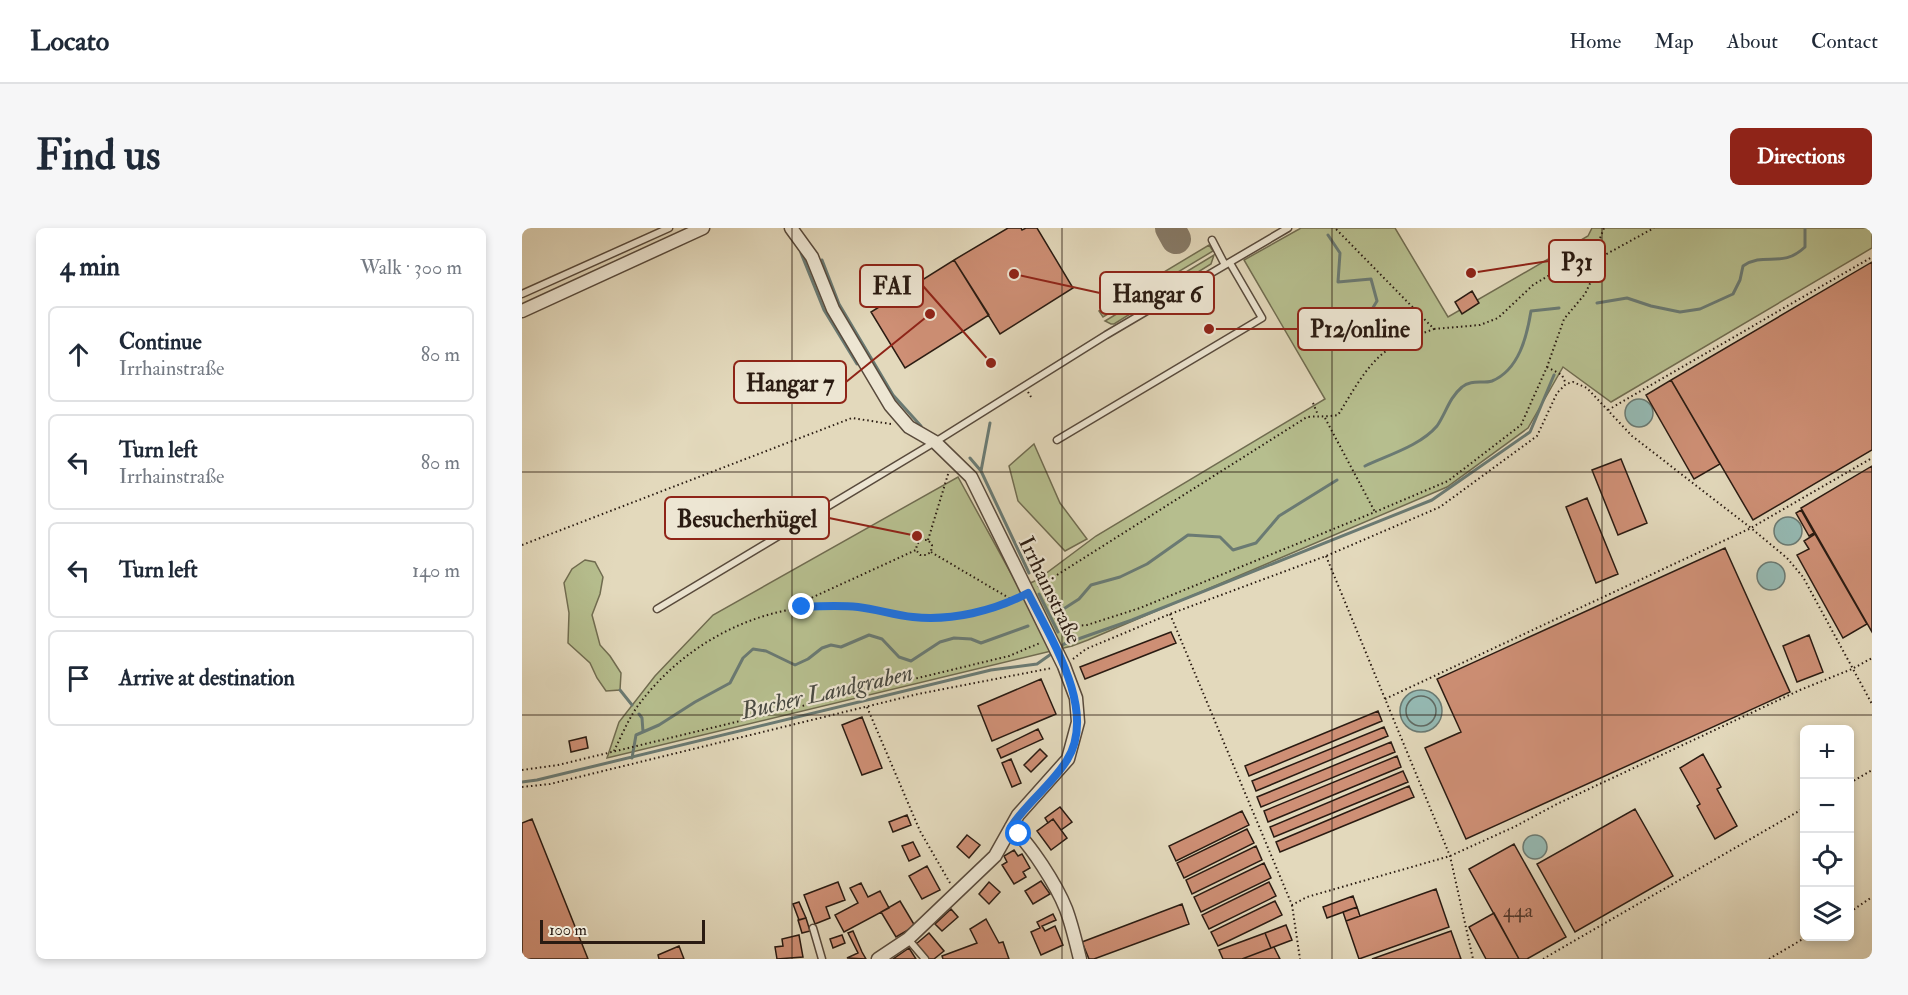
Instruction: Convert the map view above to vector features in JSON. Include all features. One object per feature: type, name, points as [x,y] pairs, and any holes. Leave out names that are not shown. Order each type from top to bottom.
[{"type":"street","points":[[522,311],[703,228]]},
{"type":"street","name":"Irrhainstraße","points":[[791,228],[812,257],[833,309],[890,405],[909,427],[935,442],[971,477],[1062,662],[1076,698],[1078,722],[1068,759],[1018,815],[995,856],[908,939],[878,959]]},
{"type":"street","points":[[1011,827],[1019,834],[1054,885],[1066,909],[1080,959]]},
{"type":"lane","points":[[522,294],[669,228]]},
{"type":"lane","points":[[657,609],[935,442],[1106,335],[1288,228]]},
{"type":"lane","points":[[1057,440],[1262,318],[1212,240]]},
{"type":"lane","points":[[813,928],[822,959]]},
{"type":"lane","points":[[908,939],[925,959]]},
{"type":"path","points":[[1335,228],[1434,329]]},
{"type":"path","points":[[1592,260],[1604,228]]},
{"type":"path","points":[[614,751],[636,709],[656,683],[675,663],[722,632],[776,612],[802,607],[859,607],[914,617],[945,617],[974,614],[1014,601],[1307,417],[1325,418],[1338,415],[1372,365],[1387,350],[1434,329],[1480,325],[1498,318],[1533,285],[1548,276],[1603,256],[1654,228]]},
{"type":"path","points":[[522,770],[558,765],[1009,656],[1052,642],[1075,626],[1087,625],[1140,608],[1448,481],[1521,425],[1547,367],[1564,319],[1585,294],[1603,256]]},
{"type":"path","points":[[1608,410],[1872,257]]},
{"type":"path","points":[[1547,367],[1562,375],[1566,384]]},
{"type":"path","points":[[522,787],[550,784],[918,694],[1062,662],[1086,649],[1170,614],[1326,556],[1440,507],[1537,436],[1557,393],[1566,384],[1573,382],[1587,388],[1632,436],[1786,558],[1803,577],[1872,704]]},
{"type":"path","points":[[1313,403],[1318,416]]},
{"type":"path","points":[[522,545],[852,418],[909,427]]},
{"type":"path","points":[[1325,418],[1375,512]]},
{"type":"path","points":[[1385,699],[1751,528],[1872,458]]},
{"type":"path","points":[[928,540],[952,459]]},
{"type":"path","points":[[928,540],[921,540],[916,550],[920,555],[931,552]]},
{"type":"path","points":[[928,540],[932,545],[931,552]]},
{"type":"path","points":[[802,607],[811,598],[916,550]]},
{"type":"path","points":[[931,552],[1014,601]]},
{"type":"path","points":[[1326,556],[1450,856],[1473,959]]},
{"type":"path","points":[[1048,581],[1055,610],[1062,619],[1075,626]]},
{"type":"path","points":[[1170,614],[1292,905],[1300,959]]},
{"type":"path","points":[[1292,905],[1307,897],[1450,856],[1872,658]]},
{"type":"path","points":[[867,707],[920,831],[945,877],[958,893]]},
{"type":"path","points":[[1854,781],[1872,770]]},
{"type":"path","points":[[1543,959],[1800,810]]},
{"type":"path","points":[[1854,909],[1872,897]]},
{"type":"path","points":[[1769,959],[1800,941]]},
{"type":"green space","points":[[1301,228],[1395,228],[1448,317],[1588,236],[1592,228],[1872,228],[1872,248],[1611,402],[1563,367],[1528,428],[1447,487],[1088,640],[1072,646],[607,758],[619,722],[655,676],[713,615],[958,477],[1019,588],[1037,580],[1096,536],[1325,399],[1244,260]]},
{"type":"green space","points":[[1209,245],[1213,251],[1103,317],[1099,311]]},
{"type":"green space","points":[[1214,255],[1211,264],[1114,324],[1105,321]]},
{"type":"green space","points":[[1034,444],[1060,503],[1087,539],[1065,551],[1018,501],[1009,466]]},
{"type":"green space","points":[[585,560],[595,562],[603,577],[600,594],[592,615],[600,645],[621,673],[620,690],[606,691],[590,663],[568,643],[569,613],[564,583],[572,569]]},
{"type":"water","points":[[1639,399],[1649,403],[1653,413],[1649,423],[1639,427],[1629,423],[1625,413],[1629,403]]},
{"type":"water","points":[[1788,517],[1798,521],[1802,531],[1798,541],[1788,545],[1778,541],[1774,531],[1778,521]]},
{"type":"water","points":[[1771,562],[1781,566],[1785,576],[1781,586],[1771,590],[1761,586],[1757,576],[1761,566]]},
{"type":"water","points":[[1421,690],[1429,691],[1436,696],[1441,703],[1441,719],[1436,726],[1429,731],[1421,732],[1413,731],[1406,726],[1401,719],[1400,711],[1401,703],[1406,696],[1413,691]]},
{"type":"water","points":[[1535,835],[1544,838],[1547,847],[1544,856],[1535,859],[1526,856],[1523,847],[1526,838]]},
{"type":"building","points":[[1008,228],[1021,228],[1022,230],[1037,228],[1073,288],[1000,334],[954,260]]},
{"type":"building","points":[[954,260],[989,315],[905,368],[871,312]]},
{"type":"building","points":[[1872,262],[1872,450],[1753,520],[1671,380]]},
{"type":"building","points":[[1472,291],[1479,303],[1462,314],[1455,302]]},
{"type":"building","points":[[1671,380],[1720,464],[1694,479],[1646,395]]},
{"type":"building","points":[[1621,459],[1647,523],[1618,535],[1592,470]]},
{"type":"building","points":[[1872,466],[1872,632],[1801,508]]},
{"type":"building","points":[[1587,498],[1618,574],[1596,583],[1566,507]]},
{"type":"building","points":[[1801,510],[1814,533],[1809,536],[1796,513]]},
{"type":"building","points":[[1815,534],[1867,624],[1843,638],[1797,555],[1809,549],[1804,541]]},
{"type":"building","points":[[1725,548],[1790,692],[1466,839],[1425,748],[1461,732],[1437,679]]},
{"type":"building","points":[[1171,632],[1176,643],[1085,679],[1080,667]]},
{"type":"building","points":[[1809,635],[1823,672],[1797,682],[1783,646]]},
{"type":"building","points":[[1041,679],[1056,714],[992,741],[978,706]]},
{"type":"building","points":[[1378,711],[1382,721],[1249,776],[1245,766]]},
{"type":"building","points":[[862,717],[882,768],[862,775],[842,725]]},
{"type":"building","points":[[1384,727],[1388,736],[1256,791],[1252,781]]},
{"type":"building","points":[[1038,729],[1043,739],[1001,758],[997,749]]},
{"type":"building","points":[[586,737],[588,748],[571,752],[569,741]]},
{"type":"building","points":[[1391,742],[1395,752],[1261,807],[1257,797]]},
{"type":"building","points":[[1040,749],[1047,756],[1031,772],[1024,765]]},
{"type":"building","points":[[1703,754],[1721,787],[1717,789],[1737,826],[1715,839],[1697,806],[1700,804],[1680,768]]},
{"type":"building","points":[[1397,756],[1401,767],[1268,822],[1264,811]]},
{"type":"building","points":[[1011,759],[1021,783],[1012,787],[1002,763]]},
{"type":"building","points":[[1403,771],[1408,782],[1274,837],[1270,827]]},
{"type":"building","points":[[1409,786],[1414,797],[1280,852],[1276,842]]},
{"type":"building","points":[[1060,807],[1072,822],[1061,830],[1053,819],[1048,823],[1045,818]]},
{"type":"building","points":[[1635,809],[1673,876],[1575,932],[1537,864]]},
{"type":"building","points":[[1242,811],[1249,825],[1176,861],[1169,846]]},
{"type":"building","points":[[907,815],[911,825],[893,832],[889,822]]},
{"type":"building","points":[[532,819],[588,959],[522,959],[522,823]]},
{"type":"building","points":[[1053,819],[1067,838],[1051,850],[1037,831]]},
{"type":"building","points":[[1247,829],[1254,843],[1184,878],[1177,863]]},
{"type":"building","points":[[967,835],[980,845],[969,858],[957,847]]},
{"type":"building","points":[[913,842],[920,856],[909,861],[902,846]]},
{"type":"building","points":[[1514,844],[1566,937],[1527,959],[1519,959],[1469,869]]},
{"type":"building","points":[[1256,846],[1262,860],[1192,894],[1186,880]]},
{"type":"building","points":[[1014,850],[1018,856],[1022,854],[1030,868],[1023,872],[1026,877],[1014,884],[1002,865],[1007,862],[1004,856]]},
{"type":"building","points":[[1264,863],[1271,878],[1201,912],[1194,897]]},
{"type":"building","points":[[927,866],[940,890],[922,899],[909,876]]},
{"type":"building","points":[[1041,881],[1050,894],[1033,904],[1025,891]]},
{"type":"building","points":[[838,882],[845,900],[826,907],[830,918],[815,924],[804,895]]},
{"type":"building","points":[[989,882],[1000,892],[989,904],[979,894]]},
{"type":"building","points":[[1269,882],[1276,896],[1209,929],[1202,915]]},
{"type":"building","points":[[861,883],[868,897],[880,891],[889,908],[844,932],[835,915],[858,903],[850,888]]},
{"type":"building","points":[[1436,889],[1449,927],[1359,959],[1346,921]]},
{"type":"building","points":[[1353,896],[1357,907],[1327,918],[1323,907]]},
{"type":"building","points":[[900,901],[915,926],[896,937],[881,912]]},
{"type":"building","points":[[1275,901],[1282,915],[1218,946],[1211,932]]},
{"type":"building","points":[[799,902],[806,918],[799,920],[793,904]]},
{"type":"building","points":[[1182,904],[1189,924],[1089,959],[1082,942]]},
{"type":"building","points":[[1357,907],[1360,916],[1346,921],[1343,912]]},
{"type":"building","points":[[951,909],[958,917],[942,931],[935,924]]},
{"type":"building","points":[[1494,913],[1519,959],[1486,959],[1469,927]]},
{"type":"building","points":[[1053,914],[1056,920],[1042,926],[1045,931],[1055,926],[1063,945],[1041,955],[1031,932],[1040,928],[1037,922]]},
{"type":"building","points":[[806,918],[810,931],[802,933],[798,920]]},
{"type":"building","points":[[986,919],[999,943],[1003,942],[1009,959],[943,959],[942,956],[977,943],[970,929]]},
{"type":"building","points":[[1286,925],[1292,940],[1271,948],[1265,933]]},
{"type":"building","points":[[853,931],[866,959],[847,958],[858,953],[848,933]]},
{"type":"building","points":[[1451,931],[1461,959],[1372,959]]},
{"type":"building","points":[[929,933],[944,951],[934,959],[928,959],[916,944]]},
{"type":"building","points":[[1265,933],[1271,948],[1242,959],[1223,959],[1219,950]]},
{"type":"building","points":[[799,935],[803,957],[777,959],[775,947],[783,946],[782,939]]},
{"type":"building","points":[[842,935],[845,943],[833,948],[830,939]]},
{"type":"building","points":[[679,946],[684,959],[659,959],[658,955]]},
{"type":"building","points":[[1274,947],[1280,959],[1242,959],[1271,948]]},
{"type":"building","points":[[909,948],[916,959],[893,959]]},
{"type":"waterway","points":[[1597,303],[1627,298],[1680,312],[1700,309],[1733,294],[1740,280],[1743,266],[1759,260],[1781,259],[1797,254],[1805,247],[1805,228]]},
{"type":"waterway","points":[[1328,235],[1340,253],[1338,282],[1371,279],[1377,301],[1363,324],[1374,343]]},
{"type":"waterway","points":[[801,253],[824,310],[857,364]]},
{"type":"waterway","points":[[822,260],[839,304],[893,395],[921,426]]},
{"type":"waterway","points":[[1365,466],[1413,445],[1430,433],[1437,426],[1454,396],[1466,385],[1473,382],[1492,381],[1501,376],[1509,369],[1520,351],[1531,311],[1559,308]]},
{"type":"waterway","points":[[1060,648],[1064,644],[1132,620],[1432,500],[1530,432],[1554,375]]},
{"type":"waterway","points":[[990,423],[981,471],[1029,573]]},
{"type":"waterway","points":[[970,458],[981,471]]},
{"type":"waterway","points":[[1065,608],[1079,599],[1091,585],[1120,577],[1147,564],[1188,535],[1220,537],[1233,550],[1256,543],[1279,516],[1337,480]]},
{"type":"waterway","points":[[1039,594],[1058,632]]},
{"type":"waterway","points":[[632,758],[636,735],[659,725],[730,683],[743,658],[753,649],[766,651],[795,665],[808,659],[822,648],[831,645],[841,647],[869,635],[882,639],[899,657],[911,661],[940,642],[954,638],[971,639],[981,643],[1028,626]]},
{"type":"waterway","name":"Bucher Landgraben","points":[[522,782],[991,670],[1037,664],[1054,652]]},
{"type":"waterway","points":[[620,690],[632,705]]},
{"type":"waterway","points":[[639,714],[642,718],[643,732]]},
{"type":"taxiway","points":[[1170,228],[1176,239]]},
{"type":"place","name":"P31","points":[[1471,273]]},
{"type":"place","name":"Hangar 6","points":[[1014,274]]},
{"type":"place","name":"Hangar 7","points":[[930,314]]},
{"type":"place","name":"P12/online","points":[[1209,329]]},
{"type":"place","name":"FAI","points":[[991,363]]},
{"type":"place","name":"Besucherhügel","points":[[917,536]]},
{"type":"route","points":[[802,607],[859,607],[914,617],[945,617],[974,614],[1014,601],[1028,593],[1064,666],[1076,698],[1078,722],[1068,759],[1018,815],[1011,827],[1019,834]]}]
